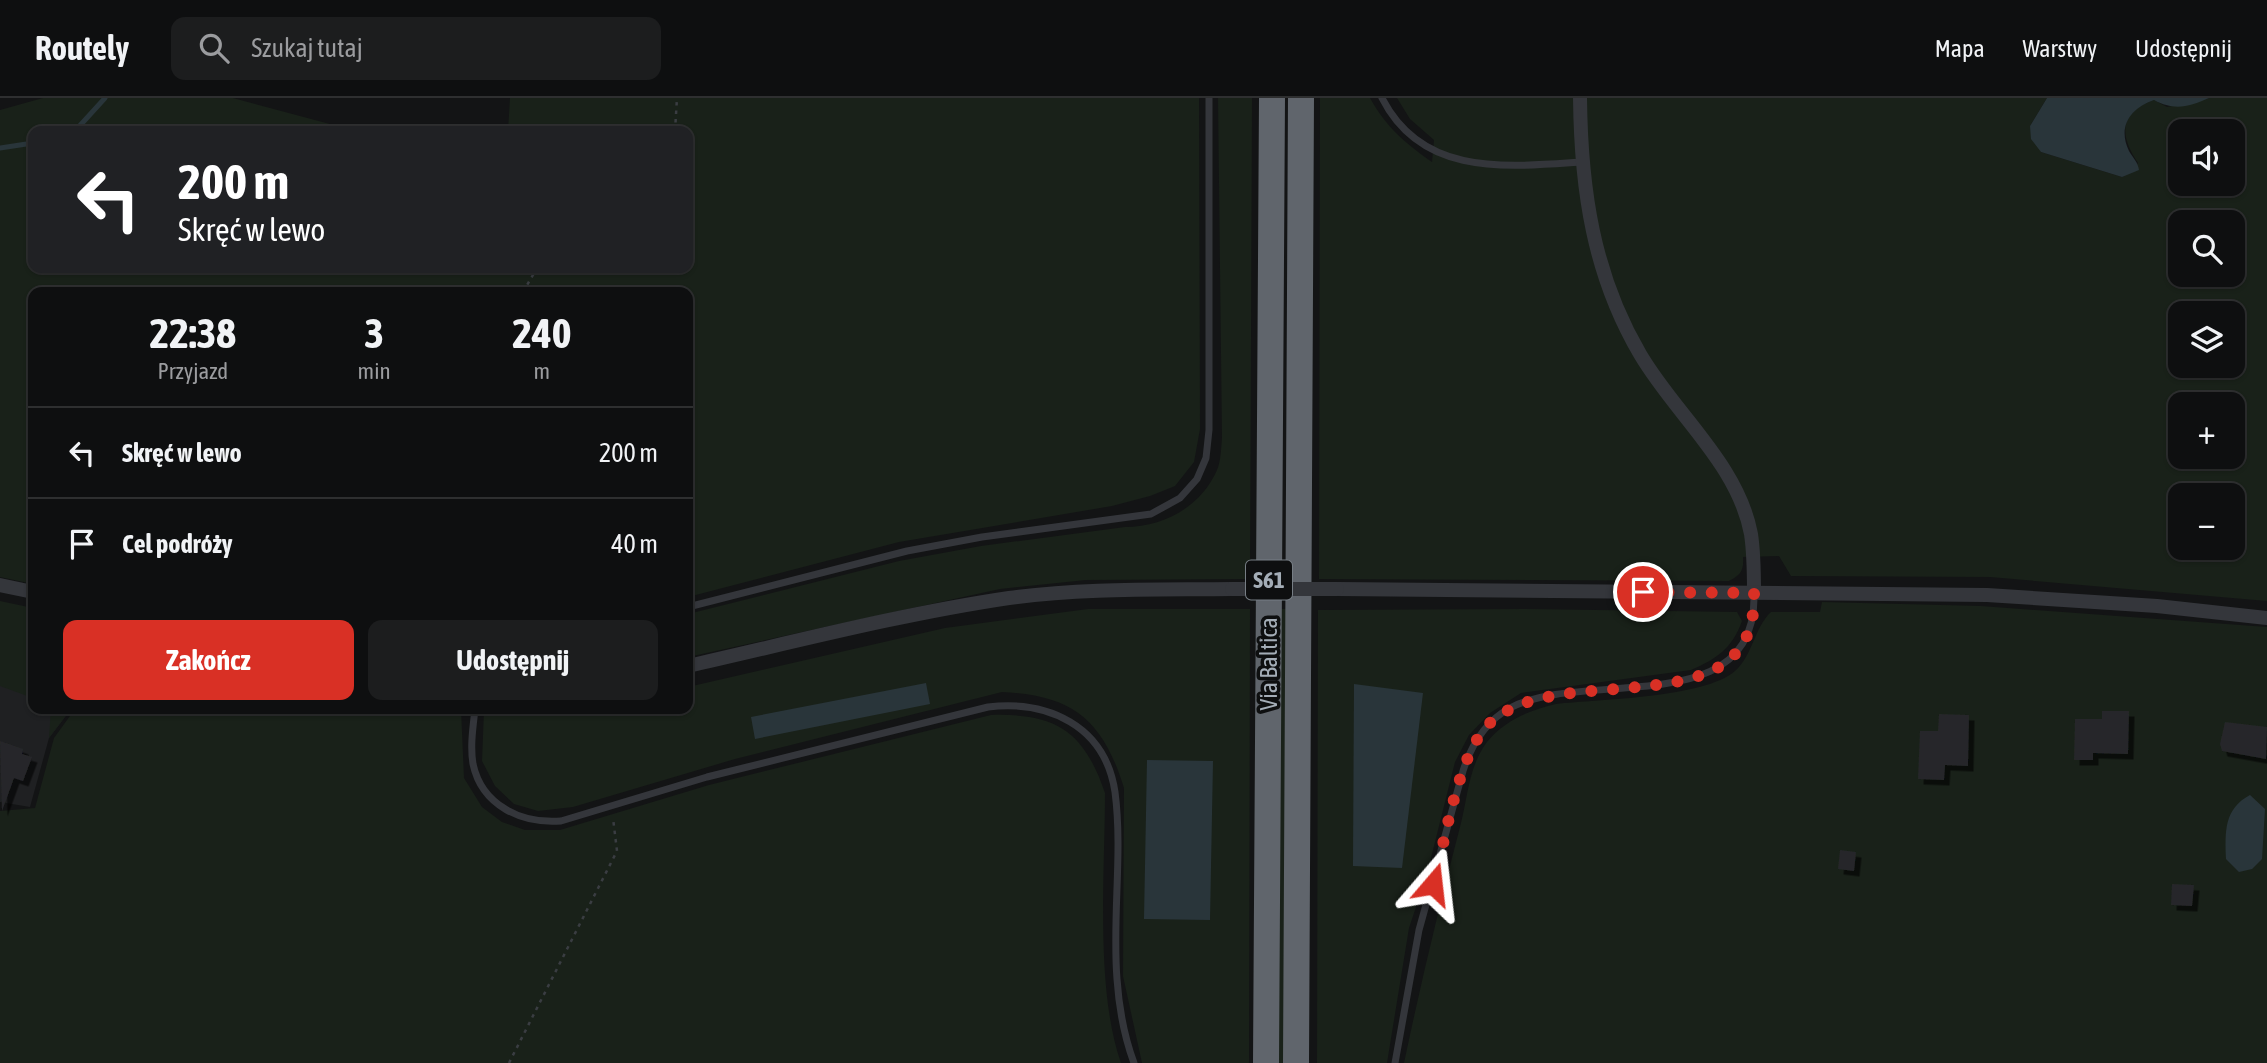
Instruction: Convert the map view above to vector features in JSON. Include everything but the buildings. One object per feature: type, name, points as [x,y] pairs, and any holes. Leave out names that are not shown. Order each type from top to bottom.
[{"type":"highway","name":"Via Baltica","points":[[1266,1063],[1272,98]]},
{"type":"highway","name":"Via Baltica","points":[[1296,1063],[1301,98]]},
{"type":"street","points":[[1580,98],[1581,162],[1588,218],[1610,292],[1640,355],[1727,475],[1750,532],[1754,593]]},
{"type":"street","points":[[0,585],[28,591]]},
{"type":"street","points":[[693,665],[1011,598],[1090,590],[1337,589],[1987,594],[2157,606],[2267,618]]},
{"type":"lane","points":[[693,606],[907,551],[982,537],[1151,514],[1180,498],[1197,478],[1206,458],[1209,430],[1209,98]]},
{"type":"lane","points":[[1382,98],[1388,111],[1412,137],[1444,155],[1502,167],[1581,162]]},
{"type":"lane","points":[[1395,1063],[1419,930],[1469,751],[1488,726],[1510,708],[1541,698],[1690,679],[1716,671],[1734,657],[1745,642],[1751,627],[1754,593]]},
{"type":"lane","points":[[475,714],[473,765],[485,790],[502,808],[539,823],[561,821],[612,808],[707,777],[988,707],[1017,703],[1049,709],[1072,721],[1093,743],[1115,789],[1116,978],[1121,1018],[1134,1063]]},
{"type":"path","points":[[675,126],[677,98]]},
{"type":"path","points":[[509,1063],[617,851],[612,808]]},
{"type":"shaded area","points":[[43,98],[233,98],[337,126],[28,126],[28,273],[693,273],[693,126],[508,126],[510,98],[1199,98],[1200,429],[1194,462],[1175,486],[1150,496],[1112,506],[899,542],[693,596],[693,287],[28,287],[28,583],[0,577],[0,110]]},
{"type":"shaded area","points":[[1218,98],[1252,98],[1250,579],[1086,580],[1000,589],[693,656],[693,613],[899,561],[981,546],[1139,526],[1167,519],[1191,504],[1210,483],[1218,466],[1222,438]]},
{"type":"shaded area","points":[[1320,98],[1370,98],[1397,134],[1432,162],[1434,140],[1410,119],[1397,98],[2047,98],[2030,126],[2041,152],[2122,177],[2138,163],[2125,134],[2129,118],[2142,105],[2154,100],[2167,107],[2209,98],[2267,98],[2267,601],[1990,577],[1791,576],[1779,556],[1743,557],[1741,572],[1729,581],[1319,579]]},
{"type":"shaded area","points":[[2047,98],[2209,98],[2182,106],[2168,106],[2154,100],[2133,113],[2128,119],[2125,134],[2129,151],[2139,170],[2122,177],[2041,152],[2031,139],[2030,126]]},
{"type":"shaded area","points":[[0,601],[28,607],[28,696],[0,686]]},
{"type":"shaded area","points":[[1822,602],[1981,606],[2267,627],[2267,1063],[1404,1063],[1470,781],[1481,751],[1494,734],[1510,722],[1546,706],[1650,696],[1700,687],[1720,680],[1741,665],[1765,618],[1771,612],[1820,612]]},
{"type":"shaded area","points":[[0,604],[28,611],[28,714],[67,714],[49,738],[30,807],[0,802]]},
{"type":"shaded area","points":[[1088,609],[1250,609],[1249,1063],[1142,1063],[1123,976],[1124,788],[1116,764],[1095,729],[1082,716],[1066,706],[1027,694],[1002,692],[735,759],[573,807],[538,811],[514,804],[495,786],[482,761],[484,714],[693,714],[693,686],[945,628]]},
{"type":"shaded area","points":[[1279,609],[1288,609],[1287,1063],[1277,1063]]},
{"type":"shaded area","points":[[1318,610],[1737,612],[1742,621],[1733,639],[1722,652],[1691,670],[1521,693],[1490,713],[1469,735],[1455,762],[1427,874],[1409,928],[1387,1063],[1317,1063]]},
{"type":"shaded area","points":[[926,683],[930,704],[755,739],[751,717]]},
{"type":"shaded area","points":[[1354,684],[1423,693],[1402,868],[1353,866]]},
{"type":"shaded area","points":[[51,714],[67,714],[49,738]]},
{"type":"shaded area","points":[[71,714],[461,714],[464,778],[482,807],[502,822],[525,830],[560,830],[709,785],[991,715],[1014,715],[1050,722],[1077,741],[1097,772],[1105,793],[1105,966],[1113,1033],[1121,1063],[0,1063],[0,811],[35,808],[54,738]]},
{"type":"shaded area","points":[[1147,760],[1213,761],[1210,920],[1144,919]]},
{"type":"shaded area","points":[[2250,795],[2265,809],[2262,859],[2252,869],[2239,872],[2226,859],[2226,830],[2235,807]]},
{"type":"waterway","points":[[80,126],[105,98]]},
{"type":"waterway","points":[[0,148],[28,144]]},
{"type":"route","points":[[1433,884],[1469,751],[1488,726],[1510,708],[1541,698],[1690,679],[1716,671],[1734,657],[1745,642],[1755,606],[1754,593],[1643,592]]}]
